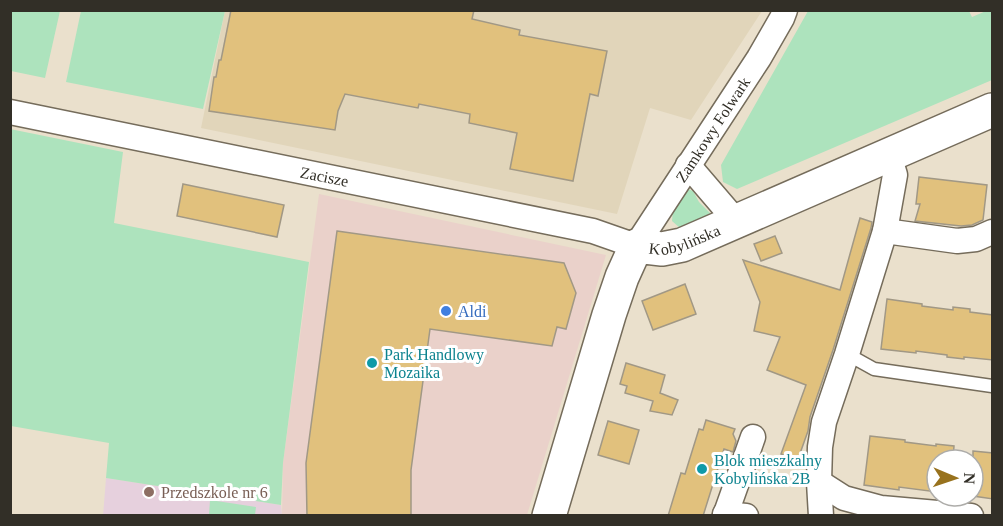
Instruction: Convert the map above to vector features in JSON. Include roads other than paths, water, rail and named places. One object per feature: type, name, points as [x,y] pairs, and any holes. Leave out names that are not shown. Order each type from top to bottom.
[{"type":"street","name":"Zamkowy Folwark","points":[[636,246],[759,58],[785,10]]},
{"type":"street","name":"Kobylińska","points":[[549,516],[609,315],[636,246],[662,249],[682,245],[993,110]]},
{"type":"street","name":"Zacisze","points":[[10,112],[593,231],[636,246]]},
{"type":"street","points":[[821,516],[820,447],[824,422],[885,231],[895,175],[889,155]]},
{"type":"street","points":[[688,165],[736,221]]},
{"type":"street","points":[[885,231],[957,241],[993,232]]},
{"type":"street","points":[[732,515],[753,437]]},
{"type":"street","points":[[819,482],[844,498],[881,508],[920,514],[971,516]]},
{"type":"lane","points":[[847,354],[874,369],[993,386]]},
{"type":"place","name":"Aldi","points":[[446,311]]},
{"type":"place","name":"Park Handlowy Mozaika","points":[[372,363]]},
{"type":"place","name":"Blok mieszkalny Kobylińska 2B","points":[[702,469]]},
{"type":"place","name":"Przedszkole nr 6","points":[[149,492]]}]
